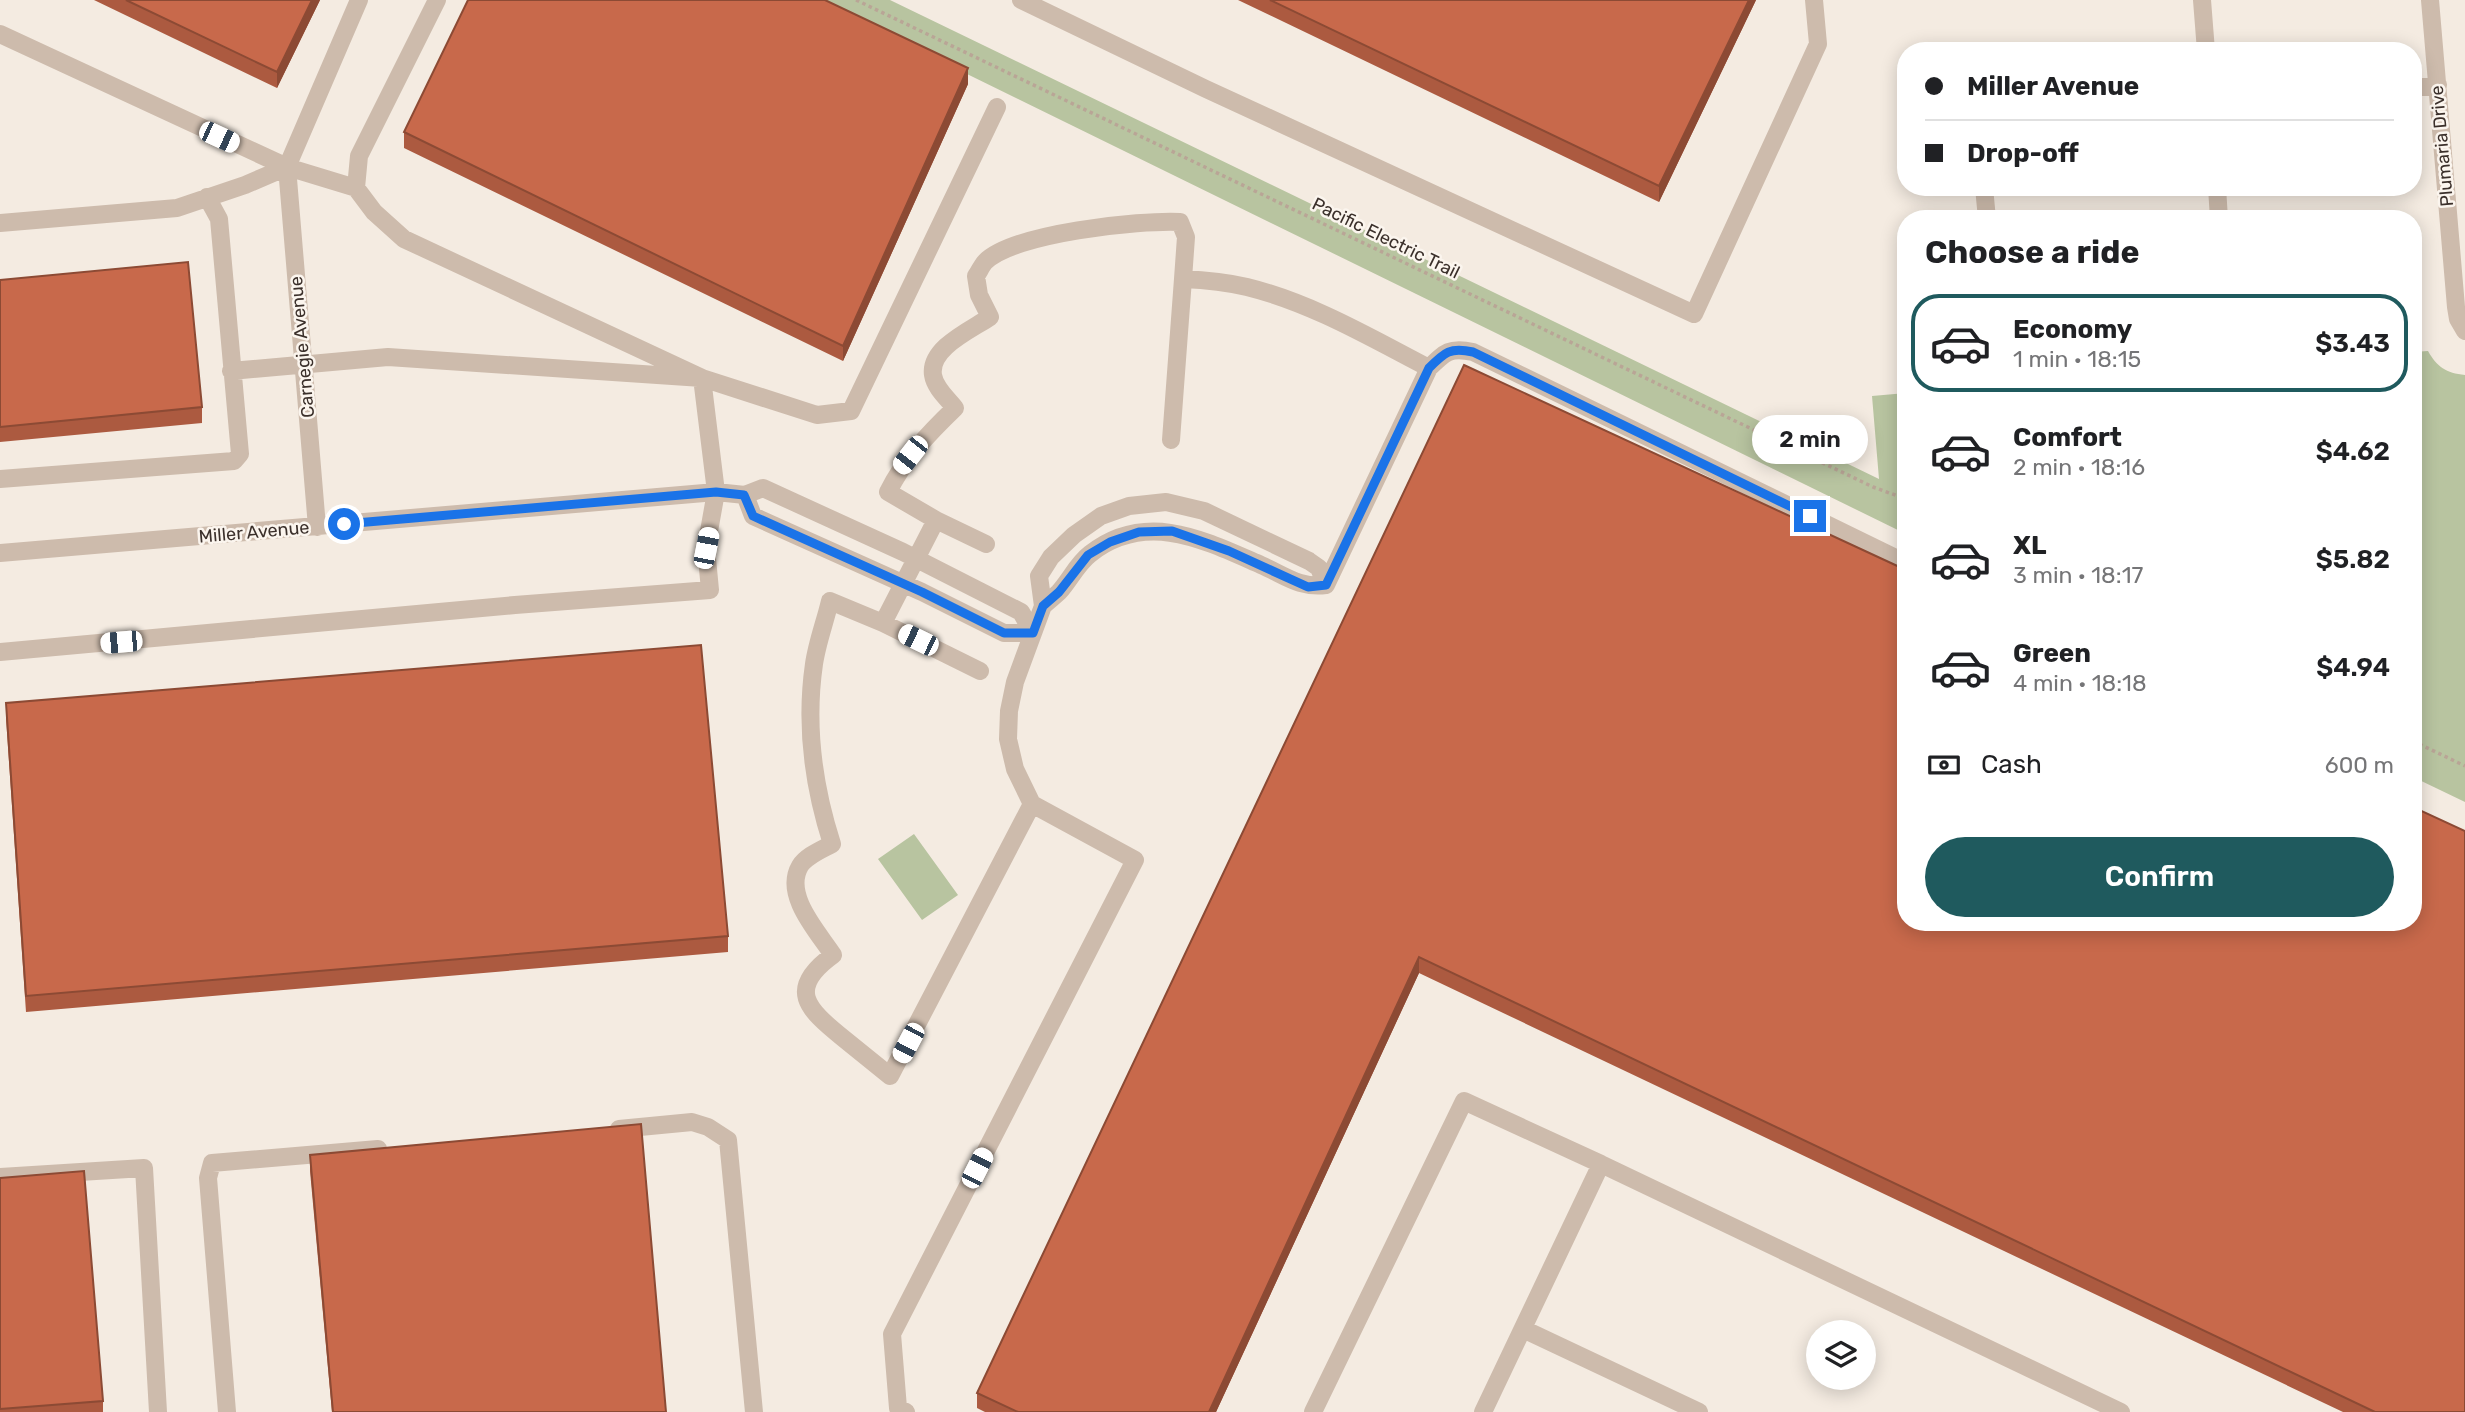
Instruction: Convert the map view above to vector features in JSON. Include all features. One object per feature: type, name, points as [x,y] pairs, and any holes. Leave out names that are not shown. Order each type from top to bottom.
[{"type":"street","points":[[0,223],[177,208],[286,167],[359,0]]},
{"type":"street","points":[[356,188],[359,156],[437,0]]},
{"type":"street","points":[[1021,0],[1206,89],[1694,314],[1818,44],[1814,0]]},
{"type":"street","points":[[2202,0],[2205,42]]},
{"type":"street","name":"Plumaria Drive","points":[[2430,0],[2456,307],[2458,319],[2465,331]]},
{"type":"street","points":[[0,34],[286,167],[356,188],[374,212],[404,239],[702,378],[817,415],[852,411],[997,107]]},
{"type":"street","points":[[2422,87],[2438,85]]},
{"type":"street","name":"Carnegie Avenue","points":[[286,167],[317,527]]},
{"type":"street","points":[[0,480],[234,461],[240,454],[219,219],[207,197]]},
{"type":"street","points":[[986,544],[936,520],[888,492],[900,468],[920,442],[955,408],[938,388],[933,374],[936,358],[948,345],[990,317],[979,295],[976,276],[985,261],[1005,250],[1050,236],[1118,224],[1180,222],[1186,237],[1171,440]]},
{"type":"street","points":[[1183,279],[1218,281],[1248,287],[1306,306],[1429,368]]},
{"type":"street","points":[[1326,585],[1429,368],[1449,351],[1460,349],[1473,352],[1897,559]]},
{"type":"street","points":[[231,371],[388,357],[702,378]]},
{"type":"street","points":[[0,652],[710,590],[706,548],[716,492],[702,378]]},
{"type":"street","name":"Miller Avenue","points":[[0,553],[716,492],[744,495],[763,488],[1021,611],[1033,633]]},
{"type":"street","points":[[744,495],[753,516],[1004,633],[1033,633]]},
{"type":"street","points":[[906,1412],[898,1408],[892,1334],[1135,860],[1032,804],[1016,769],[1008,739],[1009,711],[1014,682],[1043,606],[1039,576],[1051,557],[1074,535],[1101,516],[1129,506],[1166,502],[1204,511],[1309,561],[1320,568],[1326,585]]},
{"type":"street","points":[[883,623],[936,520]]},
{"type":"street","points":[[1043,606],[1059,592],[1088,555],[1110,542],[1139,532],[1172,531],[1229,551],[1308,587],[1326,585]]},
{"type":"street","points":[[980,671],[883,623],[830,601],[814,663],[809,737],[821,812],[832,844],[800,865],[795,881],[800,905],[833,955],[812,974],[806,986],[806,1001],[817,1017],[890,1076],[1032,804]]},
{"type":"street","points":[[1313,1412],[1464,1101],[2121,1412]]},
{"type":"street","points":[[596,1131],[692,1122],[708,1127],[728,1140],[754,1412]]},
{"type":"street","points":[[227,1412],[208,1178],[212,1163],[390,1148]]},
{"type":"street","points":[[1483,1412],[1601,1164]]},
{"type":"street","points":[[0,1177],[144,1168],[158,1412]]},
{"type":"street","points":[[1523,1329],[1699,1412]]},
{"type":"path","name":"Pacific Electric Trail","points":[[856,0],[1861,481],[1897,495]]},
{"type":"path","points":[[2422,745],[2465,766]]},
{"type":"green space","points":[[816,0],[890,0],[1879,479],[1872,396],[1897,394],[1897,530]]},
{"type":"green space","points":[[2422,351],[2428,351],[2435,361],[2452,373],[2465,375],[2465,802],[2422,781]]},
{"type":"green space","points":[[914,834],[958,895],[922,920],[878,859]]},
{"type":"building","points":[[126,0],[312,0],[277,72]]},
{"type":"building","points":[[468,0],[825,0],[968,68],[843,346],[404,132]]},
{"type":"building","points":[[1270,0],[1749,0],[1659,186]]},
{"type":"building","points":[[188,262],[202,407],[0,427],[0,280]]},
{"type":"building","points":[[1464,365],[1897,566],[1897,931],[2422,931],[2422,811],[2465,831],[2465,1412],[2375,1412],[1419,957],[1209,1412],[1018,1412],[977,1393]]},
{"type":"building","points":[[701,645],[728,936],[26,996],[6,703]]},
{"type":"building","points":[[641,1124],[666,1412],[333,1412],[310,1155]]},
{"type":"building","points":[[84,1171],[103,1401],[0,1409],[0,1178]]},
{"type":"route","points":[[344,524],[716,492],[744,495],[753,516],[922,592],[1004,633],[1033,633],[1043,606],[1059,592],[1088,555],[1110,542],[1139,532],[1172,531],[1229,551],[1308,587],[1326,585],[1429,368],[1449,351],[1460,349],[1473,352],[1810,516]]}]
